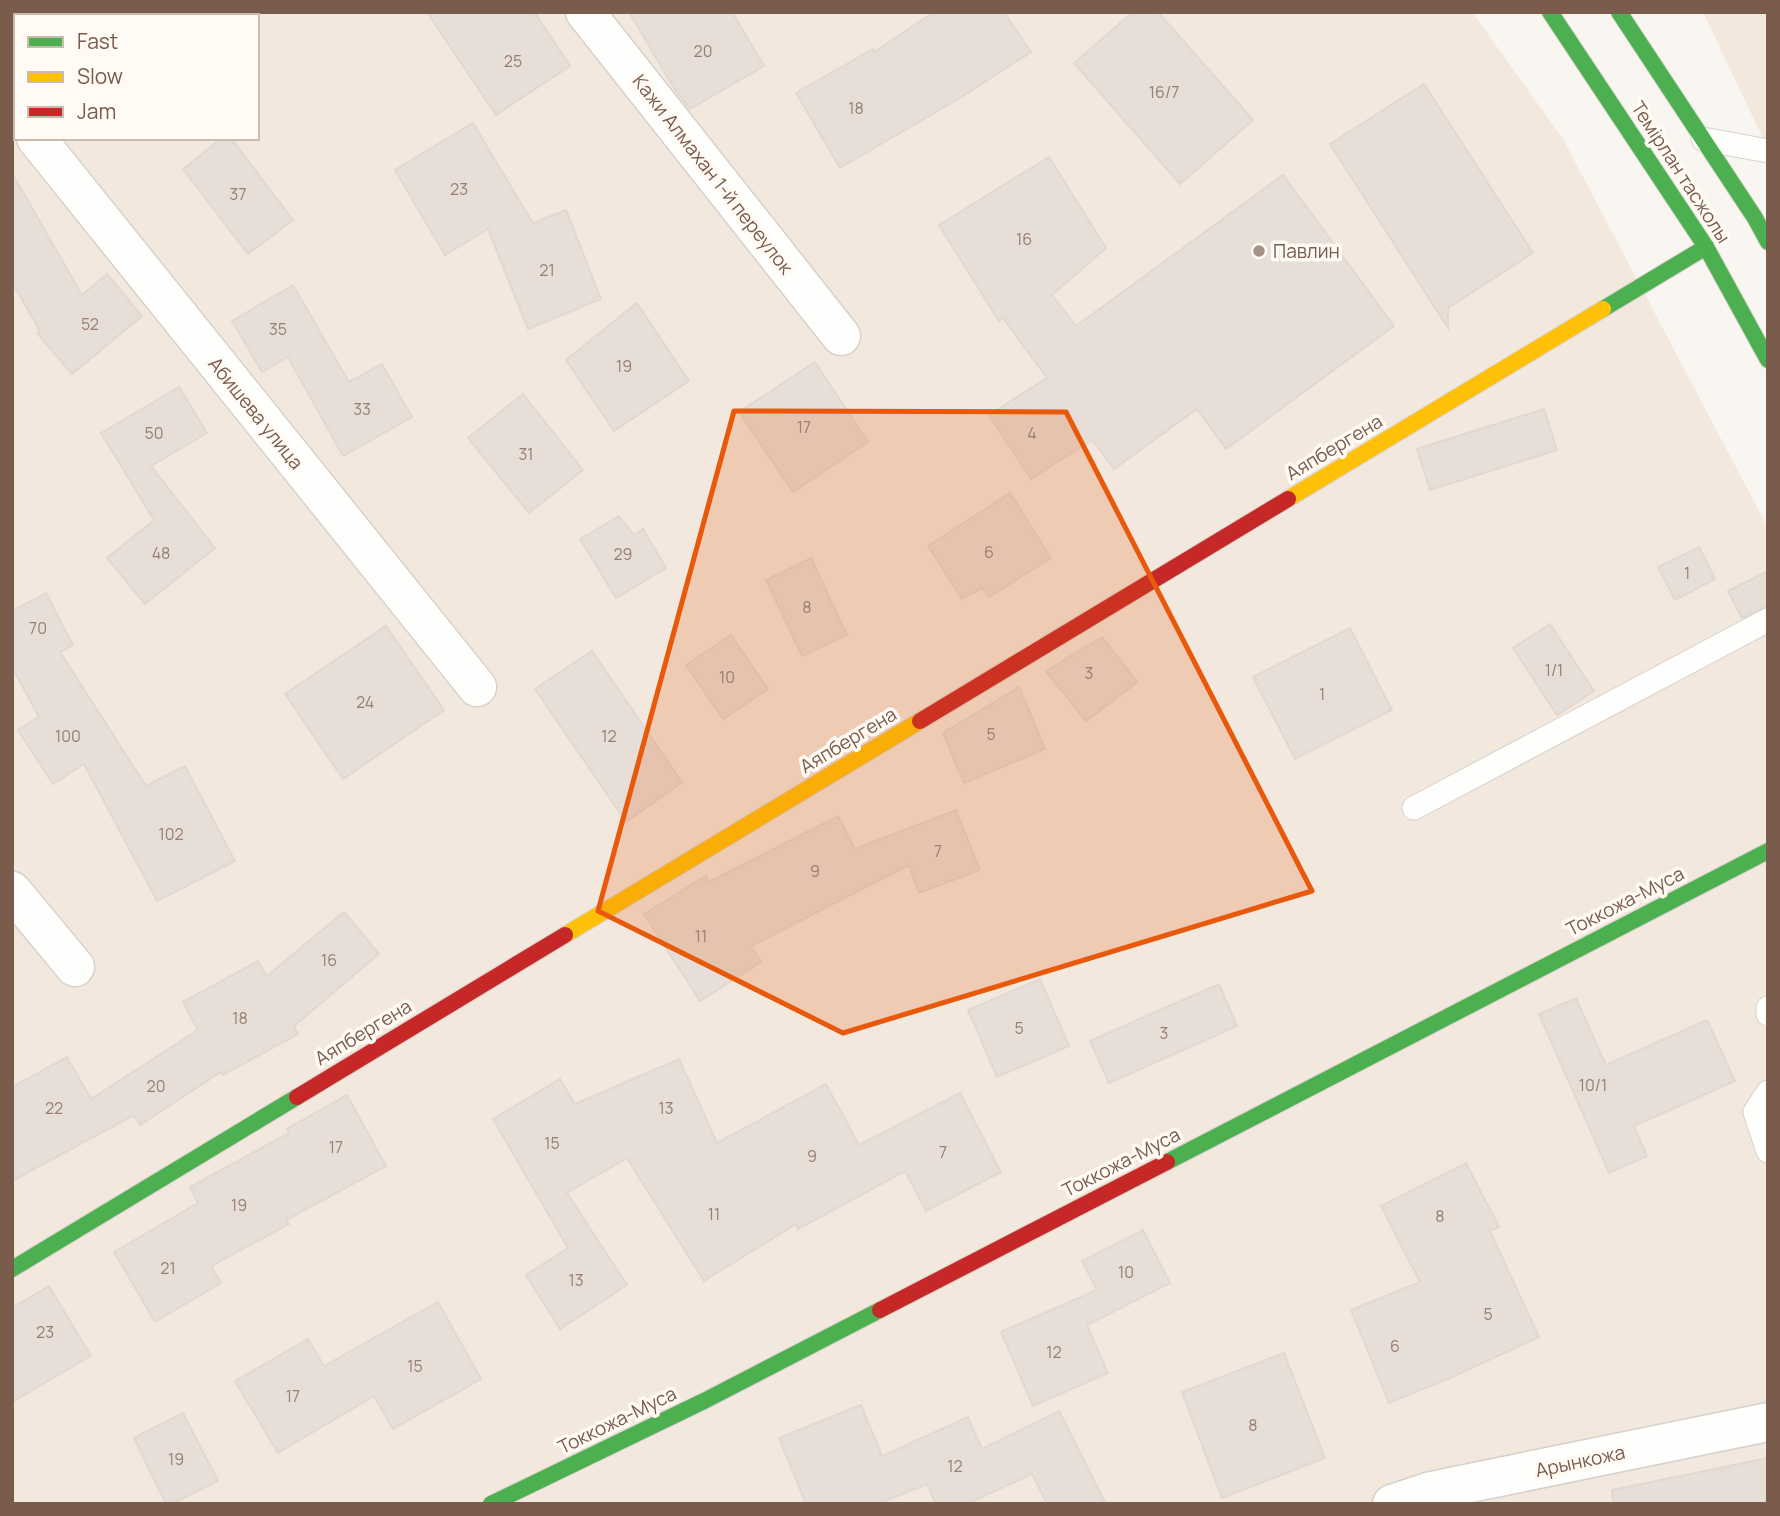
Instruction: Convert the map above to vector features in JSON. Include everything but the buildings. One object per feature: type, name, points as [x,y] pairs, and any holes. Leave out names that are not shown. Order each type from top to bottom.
[{"type":"street","name":"Кажи Алмахан 1-й переулок","points":[[585,12],[841,336]]},
{"type":"street","name":"Темірлан тасжолы","points":[[1550,12],[1706,247],[1768,360]]},
{"type":"street","name":"Темірлан тасжолы","points":[[1619,12],[1768,242]]},
{"type":"street","name":"Абишева улица","points":[[38,140],[477,687]]},
{"type":"street","name":"Аяпбергена","points":[[12,1269],[1706,247]]},
{"type":"street","name":"Токкожа-Муса","points":[[491,1504],[731,1387],[1768,851]]},
{"type":"street","points":[[12,891],[75,967]]},
{"type":"street","name":"Арынкожа","points":[[1392,1504],[1431,1491],[1768,1422]]},
{"type":"lane","points":[[1703,139],[1768,151]]},
{"type":"lane","points":[[1414,808],[1768,620]]},
{"type":"lane","points":[[1768,1008],[1768,1014]]},
{"type":"lane","points":[[1768,1092],[1755,1112],[1768,1151]]},
{"type":"highlighted area","points":[[734,411],[1066,412],[1312,891],[843,1033],[598,911]]},
{"type":"shaded area","points":[[12,12],[1472,12],[1563,139],[1768,528],[1768,1504],[12,1504]]},
{"type":"shaded area","points":[[1703,12],[1768,12],[1768,149]]},
{"type":"traffic: fast","points":[[1550,12],[1706,247],[1768,360]]},
{"type":"traffic: fast","points":[[1619,12],[1755,218],[1768,242]]},
{"type":"traffic: fast","points":[[1603,309],[1706,247]]},
{"type":"traffic: fast","points":[[1167,1162],[1768,851]]},
{"type":"traffic: fast","points":[[12,1269],[297,1097]]},
{"type":"traffic: fast","points":[[491,1504],[706,1400],[880,1310]]},
{"type":"traffic: slow","points":[[1288,499],[1603,309]]},
{"type":"traffic: slow","points":[[565,935],[920,721]]},
{"type":"traffic: jam","points":[[920,721],[1288,499]]},
{"type":"traffic: jam","points":[[297,1097],[565,935]]},
{"type":"traffic: jam","points":[[880,1310],[1167,1162]]},
{"type":"place","name":"Павлин","points":[[1259,251]]}]
